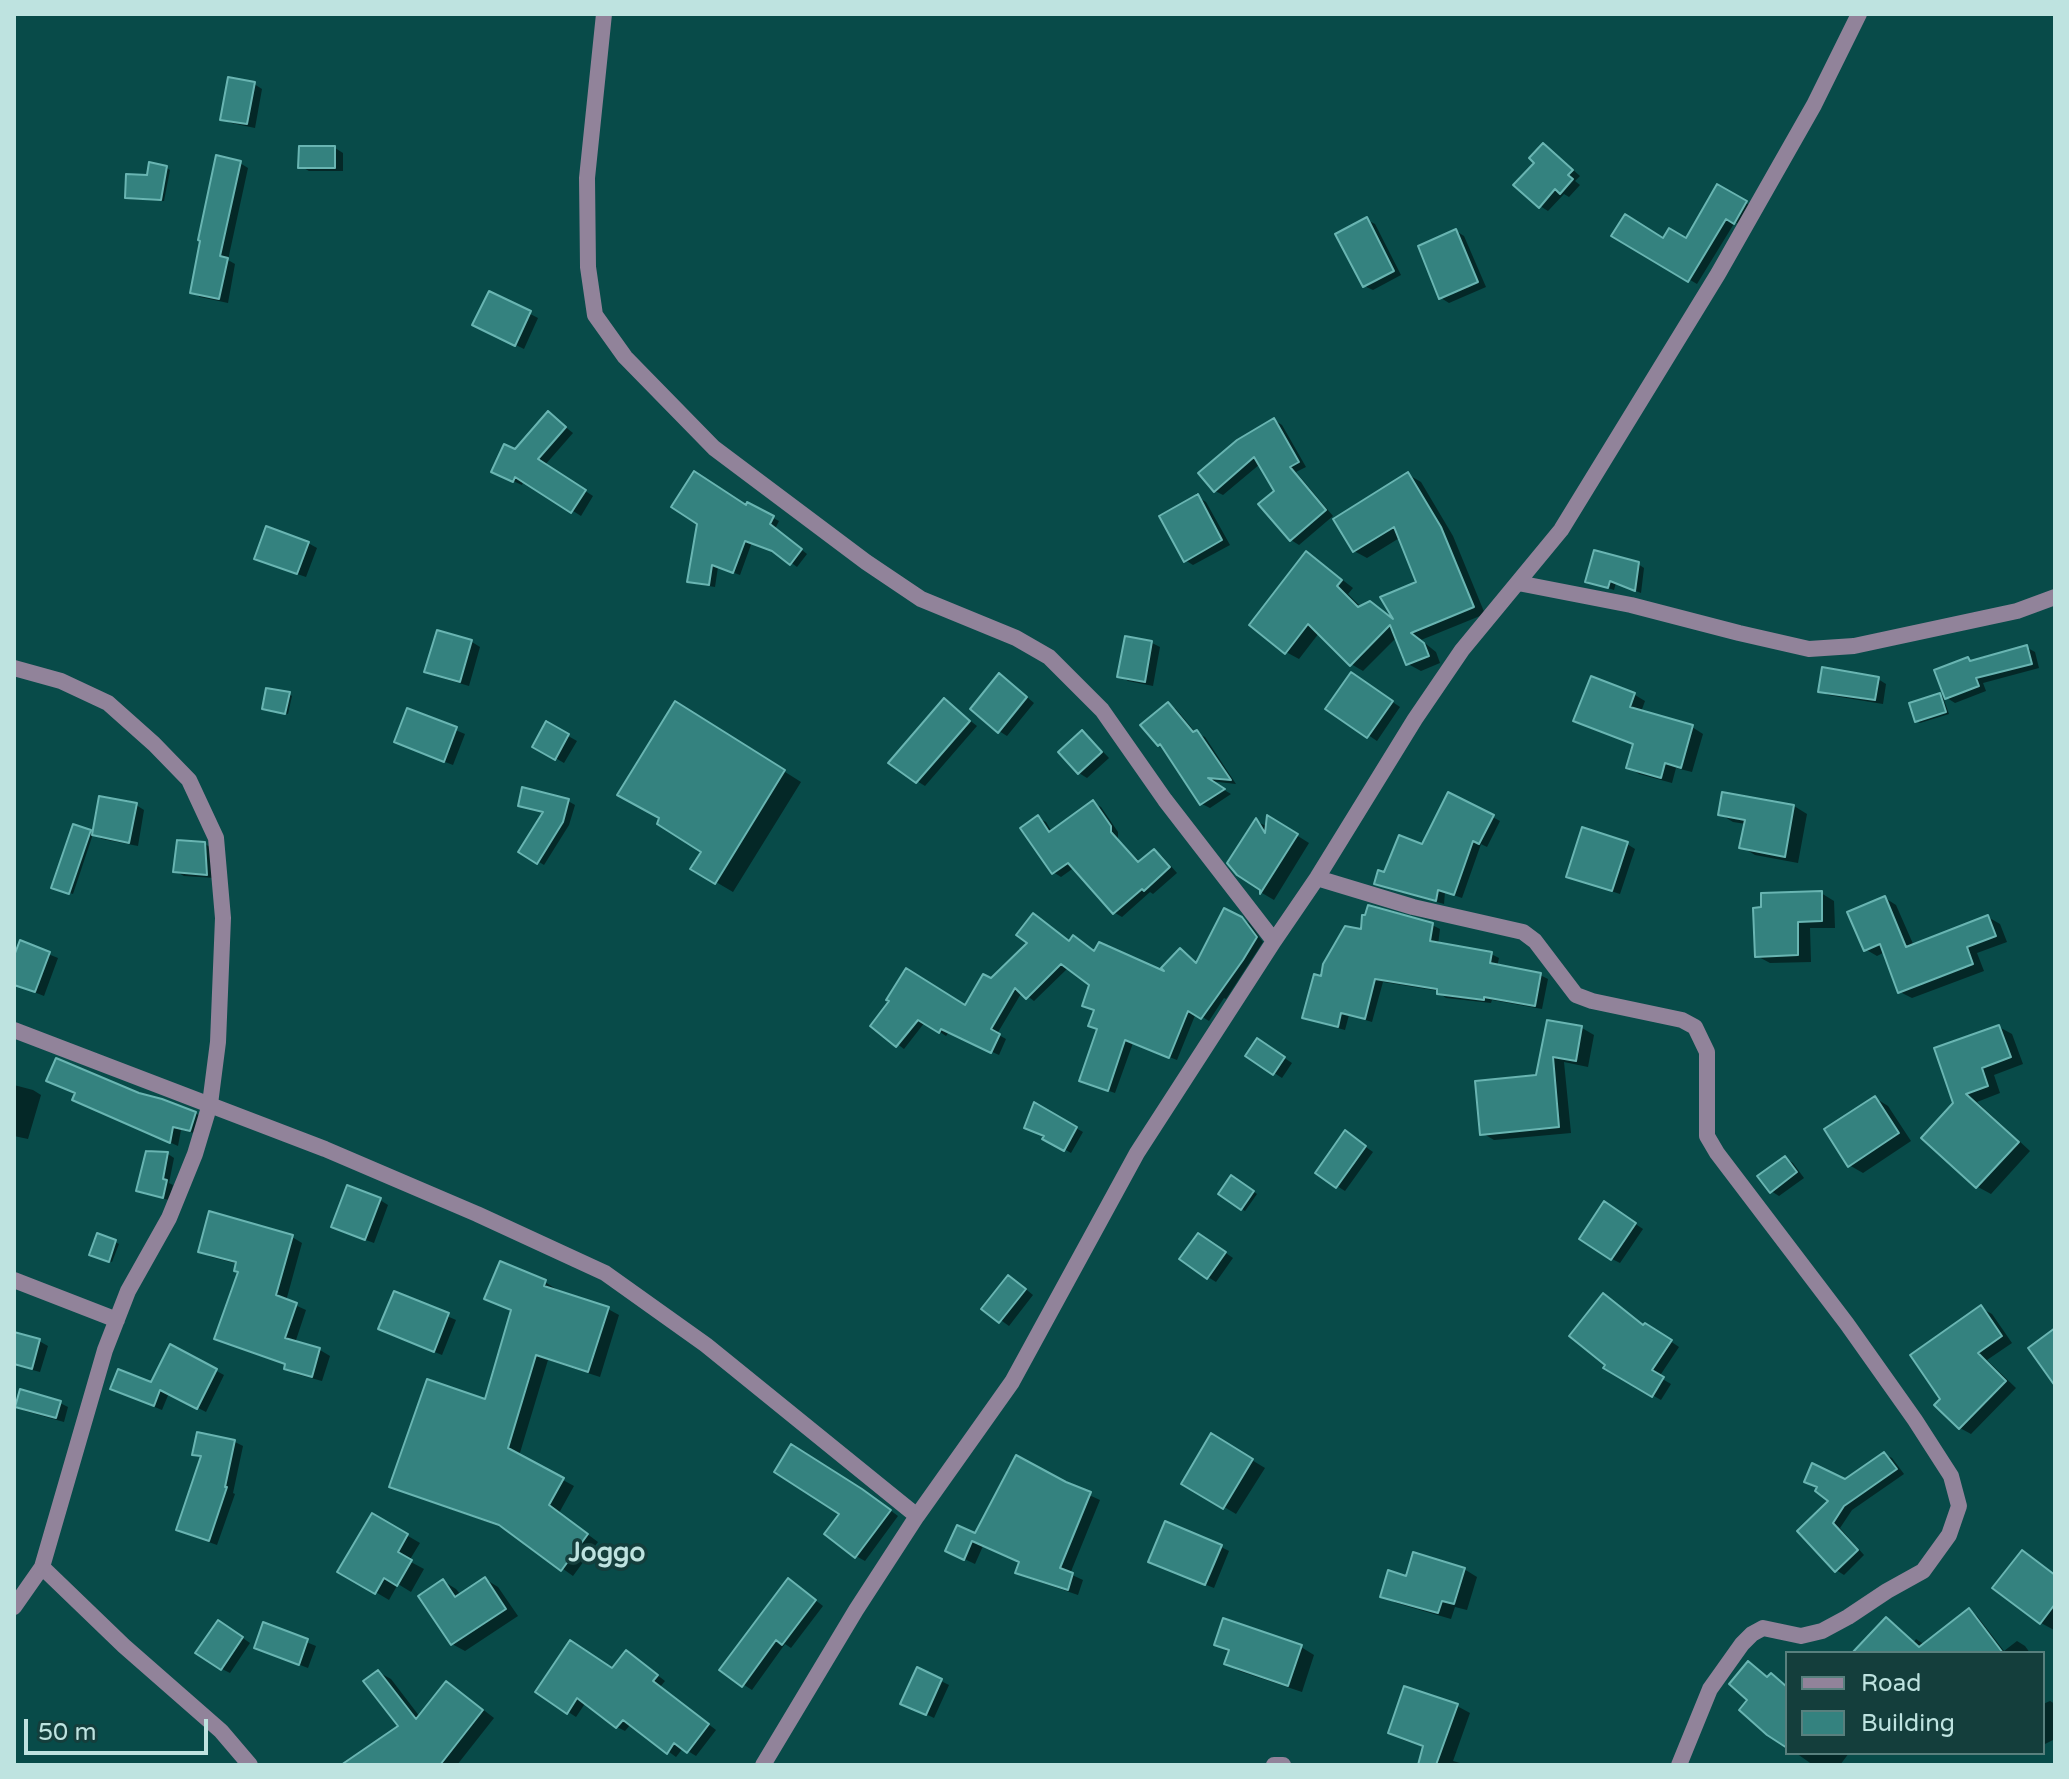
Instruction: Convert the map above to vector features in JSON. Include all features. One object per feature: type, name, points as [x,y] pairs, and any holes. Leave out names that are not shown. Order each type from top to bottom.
[{"type":"street","points":[[588,14],[603,21],[587,178],[588,267],[595,315],[625,357],[714,448],[866,562],[921,599],[1016,638],[1049,657],[1102,710],[1165,800],[1274,941]]},
{"type":"street","points":[[763,1765],[856,1610],[917,1516],[1012,1382],[1137,1153],[1317,878],[1415,719],[1462,650],[1561,530],[1718,274],[1814,105],[1859,14]]},
{"type":"street","points":[[1518,583],[1631,605],[1809,649],[1854,646],[2017,611],[2055,597]]},
{"type":"street","points":[[14,668],[61,681],[108,703],[189,780],[216,838],[223,918],[218,1042],[210,1104],[195,1154],[169,1218],[128,1291],[105,1350],[42,1567],[14,1607]]},
{"type":"street","points":[[1317,878],[1413,907],[1523,932],[1535,941],[1576,995],[1682,1020],[1695,1027],[1707,1052],[1707,1136],[1847,1324],[1951,1476],[1959,1506],[1949,1535],[1923,1571],[1822,1631],[1801,1636],[1763,1628],[1752,1634],[1710,1689],[1679,1765]]},
{"type":"street","points":[[14,1030],[325,1149],[605,1273],[706,1345],[917,1516]]},
{"type":"street","points":[[14,1280],[117,1320]]},
{"type":"street","points":[[42,1567],[106,1629],[221,1731],[250,1765]]},
{"type":"street","points":[[1274,1765],[1283,1765]]},
{"type":"building","points":[[228,77],[255,82],[247,124],[220,120]]},
{"type":"building","points":[[1543,143],[1573,170],[1568,175],[1573,179],[1560,194],[1555,189],[1539,208],[1513,185],[1534,163],[1529,158]]},
{"type":"building","points":[[299,146],[335,146],[335,168],[298,168]]},
{"type":"building","points":[[216,155],[241,161],[220,256],[228,258],[219,299],[190,293]]},
{"type":"building","points":[[149,162],[167,166],[161,200],[125,198],[126,174],[147,175]]},
{"type":"building","points":[[1717,184],[1747,201],[1734,224],[1726,219],[1688,282],[1611,236],[1625,214],[1663,238],[1669,228],[1686,238]]},
{"type":"building","points":[[1367,217],[1394,271],[1363,287],[1335,234]]},
{"type":"building","points":[[1456,229],[1478,282],[1439,299],[1418,246]]},
{"type":"building","points":[[489,291],[531,311],[515,346],[472,325]]},
{"type":"building","points":[[548,411],[566,427],[538,459],[586,490],[571,513],[515,477],[513,482],[491,472],[504,444],[515,449]]},
{"type":"building","points":[[1274,418],[1299,462],[1290,467],[1326,510],[1290,541],[1258,504],[1274,491],[1254,457],[1214,492],[1198,473],[1237,440]]},
{"type":"building","points":[[694,471],[746,505],[747,502],[774,516],[770,524],[802,549],[790,565],[772,551],[745,541],[733,573],[712,565],[709,585],[687,582],[697,524],[671,507]]},
{"type":"building","points":[[1408,472],[1441,527],[1474,607],[1411,633],[1424,643],[1429,656],[1406,665],[1390,625],[1350,666],[1308,624],[1285,654],[1249,625],[1306,551],[1342,580],[1337,586],[1358,607],[1370,601],[1393,619],[1380,597],[1416,582],[1394,527],[1353,552],[1333,519]]},
{"type":"building","points":[[1198,494],[1222,540],[1184,562],[1159,516]]},
{"type":"building","points":[[266,526],[309,542],[297,574],[254,559]]},
{"type":"building","points":[[1594,550],[1639,562],[1635,591],[1610,581],[1608,588],[1585,582]]},
{"type":"building","points":[[437,630],[472,640],[460,682],[424,672]]},
{"type":"building","points":[[1125,636],[1152,641],[1145,682],[1117,677]]},
{"type":"building","points":[[2027,645],[2032,664],[1976,678],[1979,686],[1945,699],[1934,670],[1968,657],[1970,661]]},
{"type":"building","points":[[1822,667],[1879,677],[1875,700],[1818,692]]},
{"type":"building","points":[[1351,672],[1393,701],[1367,738],[1325,709]]},
{"type":"building","points":[[999,673],[1027,697],[998,733],[970,709]]},
{"type":"building","points":[[1591,676],[1635,693],[1630,707],[1693,725],[1681,768],[1665,763],[1661,778],[1626,768],[1633,744],[1573,721]]},
{"type":"building","points":[[266,688],[290,692],[285,714],[262,709]]},
{"type":"building","points":[[1940,693],[1946,712],[1915,722],[1909,703]]},
{"type":"building","points":[[944,698],[970,721],[916,783],[888,763]]},
{"type":"building","points":[[675,701],[785,770],[715,884],[690,869],[701,852],[657,824],[659,818],[617,795]]},
{"type":"building","points":[[1168,702],[1193,732],[1197,730],[1231,780],[1208,778],[1225,789],[1200,805],[1160,744],[1158,746],[1140,725]]},
{"type":"building","points":[[407,708],[457,727],[444,762],[394,742]]},
{"type":"building","points":[[546,721],[569,734],[555,760],[532,747]]},
{"type":"building","points":[[1082,730],[1102,752],[1078,774],[1058,752]]},
{"type":"building","points":[[522,787],[569,799],[563,822],[537,864],[518,852],[543,812],[518,806]]},
{"type":"building","points":[[1448,792],[1494,815],[1479,844],[1473,841],[1454,895],[1438,890],[1436,901],[1374,884],[1378,870],[1384,872],[1399,835],[1422,844]]},
{"type":"building","points":[[1722,792],[1794,805],[1785,857],[1739,848],[1745,820],[1718,815]]},
{"type":"building","points":[[99,796],[137,803],[129,843],[92,835]]},
{"type":"building","points":[[1093,800],[1111,826],[1111,832],[1138,862],[1154,849],[1170,867],[1113,914],[1068,863],[1052,874],[1020,828],[1038,815],[1049,832]]},
{"type":"building","points":[[1267,815],[1298,834],[1260,894],[1260,890],[1237,875],[1227,863],[1256,818],[1265,833]]},
{"type":"building","points":[[73,824],[91,830],[69,894],[51,888]]},
{"type":"building","points":[[1582,827],[1628,842],[1612,891],[1566,877]]},
{"type":"building","points":[[177,840],[205,842],[207,875],[173,872]]},
{"type":"building","points":[[1822,891],[1822,921],[1798,922],[1798,955],[1755,957],[1753,908],[1761,907],[1761,893]]},
{"type":"building","points":[[1885,896],[1906,947],[1988,915],[1996,936],[1967,947],[1973,964],[1898,993],[1880,944],[1864,951],[1847,912]]},
{"type":"building","points":[[1368,905],[1433,923],[1430,941],[1492,952],[1490,963],[1541,973],[1535,1006],[1484,997],[1484,1000],[1437,994],[1437,989],[1375,979],[1365,1019],[1341,1013],[1338,1027],[1302,1018],[1314,974],[1321,976],[1323,964],[1345,926],[1361,929],[1362,915],[1365,915]]},
{"type":"building","points":[[1224,908],[1242,917],[1257,937],[1243,960],[1201,1019],[1188,1011],[1169,1058],[1125,1040],[1108,1091],[1079,1081],[1097,1029],[1088,1026],[1094,1010],[1082,1006],[1089,985],[1061,964],[1026,999],[1015,988],[991,1029],[1000,1034],[991,1053],[941,1029],[939,1033],[918,1020],[896,1047],[870,1026],[889,1001],[886,1000],[906,968],[965,1005],[983,974],[991,978],[1027,943],[1016,935],[1033,913],[1069,941],[1073,935],[1094,951],[1099,942],[1164,971],[1161,968],[1180,948],[1196,963]]},
{"type":"building","points":[[20,940],[50,952],[35,992],[14,985],[14,956]]},
{"type":"building","points":[[1547,1020],[1582,1026],[1576,1061],[1553,1057],[1559,1127],[1480,1135],[1475,1081],[1536,1075]]},
{"type":"building","points":[[1999,1025],[2011,1057],[1982,1068],[1988,1086],[1966,1094],[2019,1142],[1976,1188],[1921,1138],[1953,1103],[1934,1048]]},
{"type":"building","points":[[1257,1038],[1285,1057],[1273,1075],[1245,1056]]},
{"type":"building","points":[[56,1058],[139,1093],[196,1112],[190,1131],[173,1127],[170,1143],[72,1100],[75,1093],[46,1081]]},
{"type":"building","points":[[1875,1096],[1899,1133],[1848,1167],[1824,1129]]},
{"type":"building","points":[[1034,1102],[1077,1127],[1064,1151],[1042,1139],[1044,1136],[1024,1128]]},
{"type":"building","points":[[1345,1130],[1366,1146],[1336,1188],[1315,1173]]},
{"type":"building","points":[[146,1151],[168,1152],[163,1198],[136,1191]]},
{"type":"building","points":[[1785,1156],[1797,1172],[1770,1193],[1757,1176]]},
{"type":"building","points":[[1231,1175],[1254,1191],[1241,1210],[1218,1194]]},
{"type":"building","points":[[347,1185],[381,1198],[365,1240],[331,1227]]},
{"type":"building","points":[[1604,1201],[1636,1223],[1611,1260],[1579,1239]]},
{"type":"building","points":[[209,1211],[293,1235],[276,1295],[297,1303],[285,1338],[320,1348],[312,1377],[284,1369],[285,1364],[214,1339],[238,1272],[234,1271],[236,1262],[198,1252]]},
{"type":"building","points":[[97,1233],[116,1240],[109,1262],[89,1255]]},
{"type":"building","points":[[1198,1233],[1226,1252],[1207,1279],[1179,1259]]},
{"type":"building","points":[[500,1261],[546,1280],[544,1286],[609,1307],[588,1372],[536,1355],[508,1448],[564,1478],[549,1505],[588,1534],[561,1571],[499,1525],[389,1487],[427,1379],[485,1399],[511,1310],[484,1299]]},
{"type":"building","points":[[1008,1275],[1026,1289],[999,1323],[981,1309]]},
{"type":"building","points":[[394,1291],[449,1313],[434,1352],[378,1329]]},
{"type":"building","points":[[1603,1293],[1643,1325],[1645,1323],[1672,1340],[1652,1370],[1664,1377],[1652,1397],[1603,1368],[1605,1365],[1569,1336]]},
{"type":"building","points":[[1981,1305],[2002,1336],[1978,1353],[2006,1381],[1959,1429],[1934,1405],[1940,1399],[1910,1355]]},
{"type":"building","points":[[2055,1328],[2055,1386],[2028,1348]]},
{"type":"building","points":[[14,1332],[40,1339],[32,1369],[14,1364]]},
{"type":"building","points":[[170,1344],[217,1369],[197,1409],[160,1390],[154,1406],[110,1389],[118,1369],[151,1382]]},
{"type":"building","points":[[20,1389],[61,1401],[56,1418],[15,1407]]},
{"type":"building","points":[[197,1432],[235,1440],[227,1487],[209,1541],[176,1530],[201,1456],[192,1455]]},
{"type":"building","points":[[1211,1433],[1253,1459],[1223,1509],[1181,1484]]},
{"type":"building","points":[[791,1444],[891,1510],[855,1558],[824,1534],[839,1514],[774,1472]]},
{"type":"building","points":[[1884,1452],[1897,1469],[1844,1506],[1833,1523],[1858,1550],[1835,1572],[1797,1531],[1828,1501],[1815,1491],[1817,1487],[1804,1482],[1812,1463],[1845,1479]]},
{"type":"building","points":[[1016,1455],[1091,1492],[1060,1568],[1073,1573],[1068,1590],[1015,1573],[1019,1562],[972,1541],[964,1560],[945,1551],[957,1525],[975,1533]]},
{"type":"building","points":[[372,1513],[408,1534],[398,1552],[412,1560],[397,1586],[384,1578],[375,1594],[337,1572]]},
{"type":"building","points":[[1165,1521],[1222,1545],[1205,1585],[1148,1562]]},
{"type":"building","points":[[2022,1550],[2055,1575],[2055,1604],[2040,1624],[1992,1588]]},
{"type":"building","points":[[1413,1552],[1465,1568],[1454,1604],[1442,1601],[1438,1613],[1380,1597],[1388,1570],[1406,1576]]},
{"type":"building","points":[[485,1577],[506,1609],[451,1645],[418,1596],[443,1579],[455,1597]]},
{"type":"building","points":[[788,1578],[816,1600],[782,1645],[776,1640],[742,1687],[719,1670]]},
{"type":"building","points":[[1969,1608],[2001,1651],[1854,1651],[1886,1617],[1919,1647]]},
{"type":"building","points":[[1223,1618],[1302,1645],[1288,1686],[1224,1664],[1229,1650],[1214,1645]]},
{"type":"building","points":[[218,1620],[243,1637],[221,1670],[195,1653]]},
{"type":"building","points":[[263,1622],[308,1639],[299,1665],[254,1648]]},
{"type":"building","points":[[570,1640],[612,1668],[626,1650],[658,1675],[653,1681],[709,1724],[687,1753],[674,1743],[667,1754],[623,1720],[616,1728],[577,1698],[567,1714],[535,1692]]},
{"type":"building","points":[[1748,1661],[1767,1677],[1771,1673],[1785,1685],[1785,1747],[1739,1710],[1747,1700],[1729,1684]]},
{"type":"building","points":[[917,1667],[942,1679],[926,1715],[900,1704]]},
{"type":"building","points":[[378,1670],[416,1719],[446,1681],[483,1710],[440,1765],[341,1765],[398,1726],[363,1681]]},
{"type":"building","points":[[1404,1686],[1458,1704],[1436,1765],[1418,1765],[1423,1746],[1388,1733]]},
{"type":"district","name":"Joggo","points":[[607,1554]]}]
